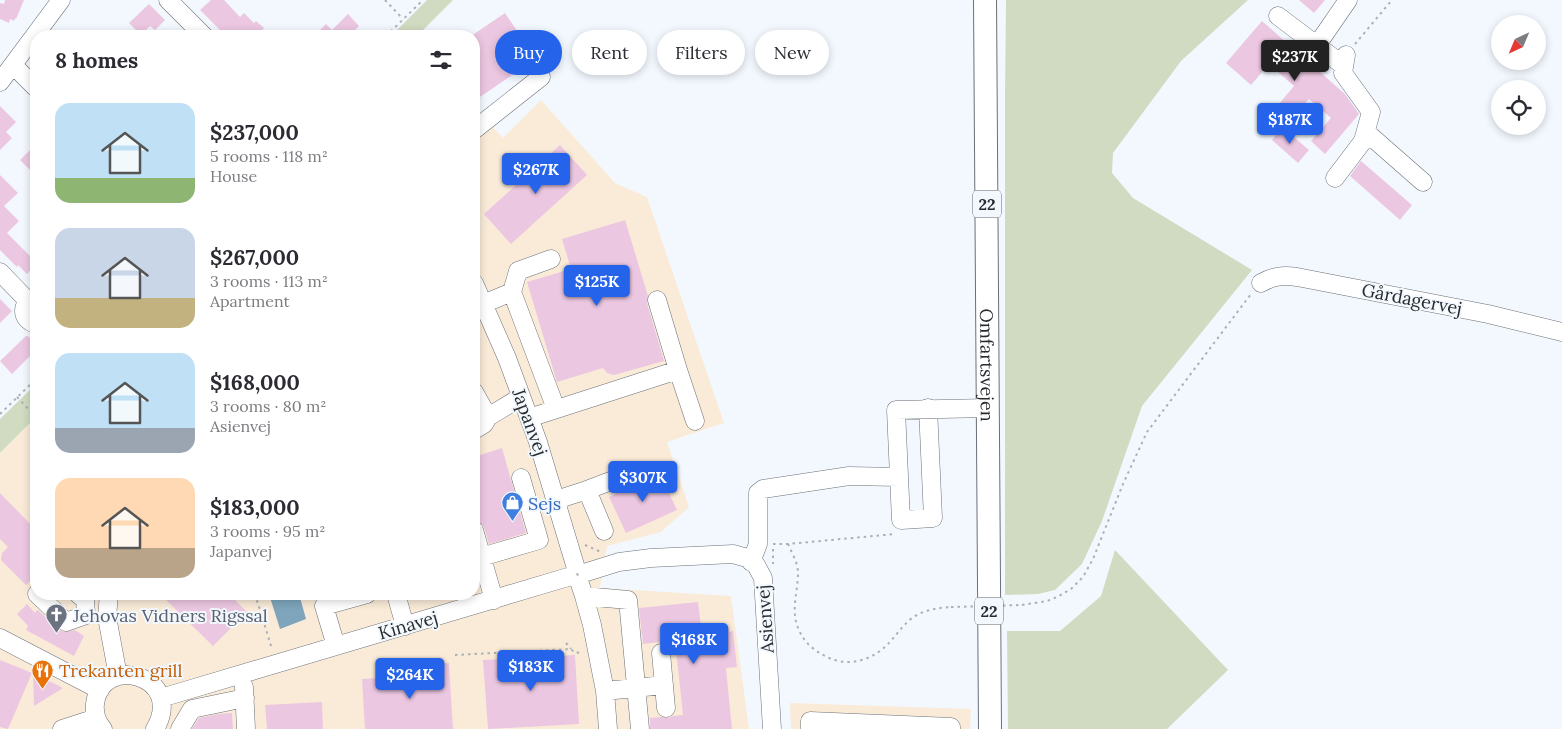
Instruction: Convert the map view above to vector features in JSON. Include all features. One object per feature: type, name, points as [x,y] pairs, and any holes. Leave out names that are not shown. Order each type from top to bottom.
[{"type":"main road","name":"Omfartsvejen","points":[[986,0],[990,729]]},
{"type":"street","points":[[39,30],[61,0]]},
{"type":"street","points":[[168,0],[198,30]]},
{"type":"street","points":[[1317,45],[1348,0]]},
{"type":"street","points":[[1278,16],[1317,45],[1345,60],[1343,73],[1371,112],[1363,141],[1335,178]]},
{"type":"street","points":[[0,82],[30,42]]},
{"type":"street","points":[[13,65],[30,82]]},
{"type":"street","points":[[480,125],[541,76]]},
{"type":"street","points":[[1366,132],[1423,182]]},
{"type":"street","points":[[551,259],[518,271],[512,292],[556,409]]},
{"type":"street","points":[[0,272],[30,297]]},
{"type":"street","name":"Gårdagervej","points":[[1261,282],[1282,275],[1297,276],[1488,314],[1562,332]]},
{"type":"street","points":[[483,304],[512,292]]},
{"type":"street","name":"Japanvej","points":[[480,297],[507,358],[558,505],[597,651],[605,691],[608,729]]},
{"type":"street","points":[[657,300],[695,421]]},
{"type":"street","points":[[30,301],[24,308],[25,317],[30,322]]},
{"type":"street","points":[[529,418],[678,370]]},
{"type":"street","points":[[480,426],[484,424],[488,416],[521,397]]},
{"type":"street","points":[[480,402],[488,416]]},
{"type":"street","points":[[928,408],[933,518],[901,520],[896,410],[928,408],[988,408]]},
{"type":"street","points":[[751,562],[758,544],[758,493],[763,489],[849,476],[899,478]]},
{"type":"street","points":[[494,600],[480,564],[539,540],[521,478]]},
{"type":"street","points":[[533,519],[587,490],[616,479]]},
{"type":"street","points":[[587,490],[604,531]]},
{"type":"street","name":"Asienvej","points":[[579,579],[619,562],[650,558],[733,554],[747,558],[756,566],[763,578],[772,729]]},
{"type":"street","points":[[579,579],[628,600],[640,729]]},
{"type":"street","name":"Kinavej","points":[[161,698],[494,600],[579,579]]},
{"type":"street","points":[[43,600],[66,622],[86,615],[107,614]]},
{"type":"street","points":[[84,600],[86,615]]},
{"type":"street","points":[[108,600],[107,614],[118,676]]},
{"type":"street","points":[[336,646],[324,606],[346,600]]},
{"type":"street","points":[[398,600],[405,626]]},
{"type":"street","points":[[0,638],[100,690]]},
{"type":"street","points":[[661,653],[666,708]]},
{"type":"street","points":[[62,729],[100,723],[95,708],[100,690],[118,676],[128,674],[139,676],[149,681],[156,688],[161,698],[163,709],[161,720],[155,729]]},
{"type":"street","points":[[243,674],[246,729]]},
{"type":"street","points":[[605,691],[664,685]]},
{"type":"street","points":[[180,729],[192,709],[245,698]]},
{"type":"street","points":[[810,729],[810,721],[951,727],[951,729]]},
{"type":"path","points":[[385,0],[403,19]]},
{"type":"path","points":[[392,30],[422,0]]},
{"type":"path","points":[[1345,60],[1392,0]]},
{"type":"path","points":[[907,519],[909,533],[788,544],[795,559],[798,572],[795,614],[798,629],[806,642],[820,654],[835,661],[851,662],[864,660],[887,645],[916,615],[930,609],[1022,605],[1047,601],[1071,590],[1083,577],[1093,559],[1147,432],[1261,282]]},
{"type":"path","points":[[0,414],[30,384]]},
{"type":"path","points":[[17,397],[30,411]]},
{"type":"path","points":[[257,600],[277,664]]},
{"type":"path","points":[[566,643],[575,653],[597,651]]},
{"type":"path","points":[[455,655],[571,649]]},
{"type":"shaded area","points":[[541,100],[615,183],[647,197],[724,423],[667,442],[689,507],[661,532],[607,546],[600,588],[731,596],[749,729],[0,729],[0,453],[30,423],[30,600],[480,600],[480,113],[503,138]]},
{"type":"shaded area","points":[[790,703],[971,709],[970,729],[791,729]]},
{"type":"green space","points":[[427,0],[453,0],[423,30],[397,30]]},
{"type":"green space","points":[[1006,0],[1248,0],[1181,61],[1113,153],[1112,173],[1133,198],[1252,270],[1142,406],[1102,521],[1082,564],[1055,590],[1038,594],[1005,595],[1005,97]]},
{"type":"green space","points":[[30,390],[30,423],[0,453],[0,419]]},
{"type":"green space","points":[[1115,550],[1228,670],[1167,729],[1008,729],[1007,631],[1060,631],[1101,596]]},
{"type":"water","points":[[271,600],[301,600],[306,619],[280,629]]},
{"type":"building","points":[[5,0],[24,0],[16,19],[14,21],[10,19],[9,23],[0,19],[0,3],[4,4]]},
{"type":"building","points":[[211,0],[224,0],[240,17],[244,13],[254,23],[256,21],[264,28],[262,30],[220,30],[200,10]]},
{"type":"building","points":[[1299,0],[1325,0],[1314,13]]},
{"type":"building","points":[[149,4],[165,20],[155,30],[150,26],[146,30],[136,30],[129,23]]},
{"type":"building","points":[[505,13],[516,30],[495,30],[495,75],[512,75],[480,97],[480,30]]},
{"type":"building","points":[[348,14],[359,26],[355,30],[332,30]]},
{"type":"building","points":[[1262,21],[1345,94],[1359,114],[1325,154],[1311,141],[1331,118],[1309,99],[1288,122],[1274,110],[1294,86],[1269,64],[1251,85],[1226,63]]},
{"type":"building","points":[[326,24],[332,30],[320,30]]},
{"type":"building","points":[[0,106],[16,122],[6,132],[12,138],[0,150]]},
{"type":"building","points":[[1282,127],[1309,150],[1298,163],[1272,140]]},
{"type":"building","points":[[560,145],[587,175],[511,244],[484,214]]},
{"type":"building","points":[[30,150],[30,170],[20,160]]},
{"type":"building","points":[[1361,161],[1412,205],[1400,220],[1350,176]]},
{"type":"building","points":[[0,175],[18,193],[4,206],[19,221],[7,233],[30,256],[30,271],[27,274],[0,250]]},
{"type":"building","points":[[625,220],[648,296],[647,303],[664,361],[614,375],[607,373],[603,368],[557,382],[527,282],[571,269],[562,239]]},
{"type":"building","points":[[0,299],[12,311],[0,323]]},
{"type":"building","points":[[26,336],[30,338],[30,356],[12,374],[0,361]]},
{"type":"building","points":[[502,448],[526,533],[489,544],[484,527],[480,522],[480,455]]},
{"type":"building","points":[[660,473],[677,510],[626,533],[609,497]]},
{"type":"building","points":[[0,493],[30,524],[30,581],[26,585],[1,560],[2,553],[8,547],[0,539]]},
{"type":"building","points":[[166,600],[235,600],[247,612],[213,646]]},
{"type":"building","points":[[698,602],[701,627],[722,624],[722,626],[728,626],[729,632],[733,631],[737,667],[726,668],[732,729],[650,729],[650,718],[667,718],[683,715],[675,640],[643,644],[639,608]]},
{"type":"building","name":"Jehovas Vidners Rigssal","points":[[27,604],[35,613],[37,610],[39,611],[59,630],[64,632],[75,630],[84,636],[74,656],[26,630],[28,626],[17,614]]},
{"type":"building","points":[[575,655],[579,724],[488,729],[483,660]]},
{"type":"building","points":[[0,660],[32,673],[8,729],[0,727]]},
{"type":"building","points":[[449,663],[453,729],[365,729],[362,679],[406,676],[406,666]]},
{"type":"building","points":[[33,673],[63,688],[34,706]]},
{"type":"building","points":[[322,702],[323,729],[267,729],[265,705]]},
{"type":"building","points":[[232,713],[233,729],[192,729],[199,718]]},
{"type":"place","name":"Sejs","points":[[512,522]]},
{"type":"place","name":"Jehovas Vidners Rigssal","points":[[57,634]]},
{"type":"place","name":"Trekanten grill","points":[[43,689]]}]
